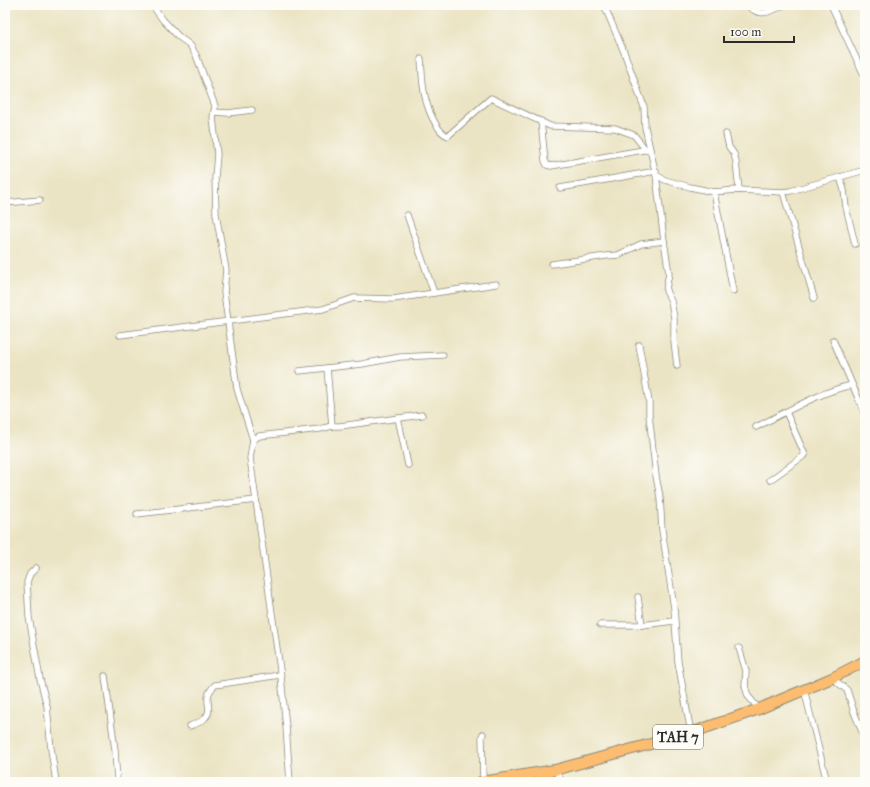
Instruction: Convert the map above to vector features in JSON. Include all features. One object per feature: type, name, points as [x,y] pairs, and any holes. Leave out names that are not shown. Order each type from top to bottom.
[{"type":"highway","name":"TAH 7","points":[[482,782],[555,770],[691,733],[759,709],[832,678],[865,661]]},
{"type":"street","points":[[152,5],[174,31],[190,45],[196,55],[215,106],[213,117],[217,154],[215,178],[216,214],[226,270],[224,292],[227,321],[235,367],[237,389],[253,440],[250,458],[280,675],[290,782]]},
{"type":"street","points":[[604,5],[624,52],[644,107],[648,149],[656,173],[669,274],[666,291],[671,301],[674,318],[674,340],[678,366]]},
{"type":"street","points":[[746,5],[759,13],[772,11],[784,5]]},
{"type":"street","points":[[831,5],[865,77]]},
{"type":"street","points":[[421,59],[424,96],[433,119],[444,135],[448,136],[491,98],[550,126],[615,128],[634,135],[648,149]]},
{"type":"street","points":[[214,112],[228,113],[252,110]]},
{"type":"street","points":[[541,121],[545,162],[551,166],[648,149]]},
{"type":"street","points":[[726,134],[729,147],[734,154],[736,162],[739,190]]},
{"type":"street","points":[[560,188],[656,173],[665,180],[714,192],[739,190],[783,192],[865,170]]},
{"type":"street","points":[[840,177],[855,244]]},
{"type":"street","points":[[714,192],[733,291]]},
{"type":"street","points":[[783,192],[814,298]]},
{"type":"street","points":[[5,203],[40,200]]},
{"type":"street","points":[[407,215],[434,293]]},
{"type":"street","points":[[552,264],[618,255],[641,244],[664,241]]},
{"type":"street","points":[[120,335],[323,310],[354,298],[393,299],[496,284]]},
{"type":"street","points":[[833,340],[865,414]]},
{"type":"street","points":[[639,345],[649,402],[654,464],[660,497],[662,530],[674,608],[678,662],[691,733]]},
{"type":"street","points":[[299,371],[362,364],[400,357],[444,355]]},
{"type":"street","points":[[327,368],[332,426]]},
{"type":"street","points":[[756,427],[840,388],[852,385]]},
{"type":"street","points":[[770,480],[805,455],[786,412]]},
{"type":"street","points":[[253,440],[258,436],[422,415]]},
{"type":"street","points":[[398,418],[408,464]]},
{"type":"street","points":[[138,514],[256,500]]},
{"type":"street","points":[[36,568],[30,574],[27,582],[29,617],[40,679],[47,706],[56,782]]},
{"type":"street","points":[[638,597],[642,625]]},
{"type":"street","points":[[600,625],[642,625],[674,621]]},
{"type":"street","points":[[739,648],[746,671],[745,686],[748,696],[759,709]]},
{"type":"street","points":[[190,726],[206,718],[208,713],[209,691],[215,686],[280,675]]},
{"type":"street","points":[[105,676],[115,750],[117,782]]},
{"type":"street","points":[[832,678],[847,690],[865,740]]},
{"type":"street","points":[[804,689],[827,782]]},
{"type":"street","points":[[482,782],[483,734]]},
{"type":"street","points":[[555,770],[562,782]]}]
